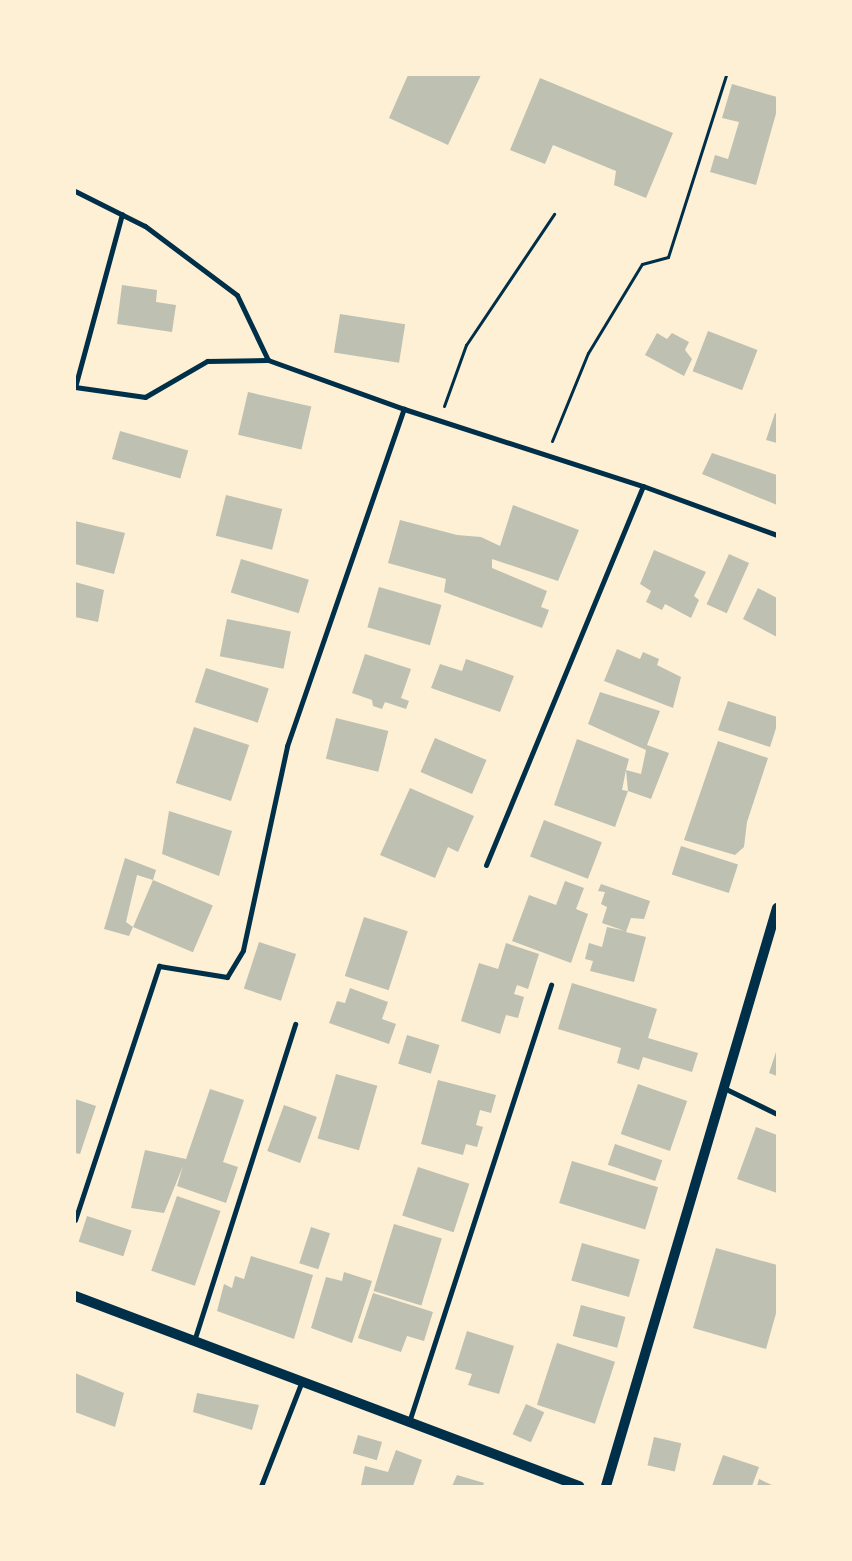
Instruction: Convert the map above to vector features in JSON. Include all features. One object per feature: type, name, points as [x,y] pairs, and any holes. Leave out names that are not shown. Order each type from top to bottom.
[{"type":"main road","points":[[606,1486],[777,908]]},
{"type":"main road","points":[[75,1296],[578,1486]]},
{"type":"street","points":[[75,191],[146,226],[237,295],[268,360]]},
{"type":"street","points":[[122,214],[75,387],[144,397],[207,361],[268,360],[404,409],[643,486],[777,535]]},
{"type":"street","points":[[75,1220],[159,966],[227,976],[243,950],[287,746],[404,409]]},
{"type":"street","points":[[486,865],[643,486]]},
{"type":"street","points":[[409,1422],[551,984]]},
{"type":"street","points":[[194,1341],[294,1024]]},
{"type":"street","points":[[724,1088],[777,1114]]},
{"type":"street","points":[[261,1486],[302,1381]]},
{"type":"path","points":[[546,455],[588,353],[637,272],[642,264],[668,257],[726,75]]},
{"type":"path","points":[[439,420],[466,345],[554,214]]},
{"type":"building","points":[[408,75],[481,75],[448,145],[389,118]]},
{"type":"building","points":[[540,78],[673,133],[646,198],[614,185],[616,171],[553,145],[545,164],[510,150]]},
{"type":"building","points":[[732,84],[777,97],[777,110],[756,185],[710,172],[715,155],[728,159],[739,122],[722,118]]},
{"type":"building","points":[[122,285],[157,290],[156,302],[176,305],[172,332],[117,324]]},
{"type":"building","points":[[340,314],[405,324],[399,363],[334,353]]},
{"type":"building","points":[[708,331],[757,350],[742,390],[693,371]]},
{"type":"building","points":[[657,333],[667,339],[672,333],[689,342],[685,350],[692,359],[684,376],[645,355]]},
{"type":"building","points":[[248,392],[311,407],[301,449],[238,435]]},
{"type":"building","points":[[775,413],[777,414],[777,443],[766,440]]},
{"type":"building","points":[[120,431],[188,451],[180,478],[112,459]]},
{"type":"building","points":[[712,453],[777,475],[777,505],[702,474]]},
{"type":"building","points":[[226,495],[282,509],[272,550],[216,536]]},
{"type":"building","points":[[513,505],[579,530],[558,581],[492,559],[492,568],[547,591],[541,607],[549,610],[542,628],[444,592],[446,579],[388,563],[400,520],[457,535],[481,537],[500,546]]},
{"type":"building","points":[[75,521],[125,533],[114,574],[75,564]]},
{"type":"building","points":[[654,550],[706,572],[694,596],[699,600],[691,618],[665,604],[662,610],[646,602],[651,591],[640,584]]},
{"type":"building","points":[[729,554],[749,563],[727,613],[707,604]]},
{"type":"building","points":[[241,559],[309,580],[299,613],[231,592]]},
{"type":"building","points":[[75,582],[104,590],[98,622],[75,617]]},
{"type":"building","points":[[379,587],[441,605],[430,645],[367,627]]},
{"type":"building","points":[[758,588],[777,598],[777,637],[743,619]]},
{"type":"building","points":[[227,619],[291,631],[284,669],[220,656]]},
{"type":"building","points":[[617,649],[640,659],[643,652],[659,659],[657,665],[681,677],[673,708],[604,681]]},
{"type":"building","points":[[365,654],[411,669],[401,698],[409,701],[406,709],[385,702],[382,709],[373,706],[372,700],[352,693]]},
{"type":"building","points":[[466,659],[514,676],[500,712],[431,688],[440,664],[462,671]]},
{"type":"building","points":[[206,668],[269,688],[258,723],[195,702]]},
{"type":"building","points":[[600,692],[660,711],[647,745],[669,753],[651,799],[628,791],[626,770],[641,774],[646,750],[588,724]]},
{"type":"building","points":[[728,701],[777,717],[777,725],[770,747],[718,730]]},
{"type":"building","points":[[336,718],[388,731],[378,772],[326,759]]},
{"type":"building","points":[[194,727],[249,745],[231,801],[176,783]]},
{"type":"building","points":[[435,738],[487,760],[472,794],[421,772]]},
{"type":"building","points":[[577,739],[629,759],[622,790],[628,791],[615,827],[554,805]]},
{"type":"building","points":[[718,741],[768,758],[747,822],[744,847],[735,855],[684,840]]},
{"type":"building","points":[[410,788],[474,816],[458,852],[448,847],[435,878],[380,855]]},
{"type":"building","points":[[169,811],[232,831],[219,876],[162,854]]},
{"type":"building","points":[[544,820],[602,842],[588,879],[530,856]]},
{"type":"building","points":[[681,846],[738,865],[729,893],[672,875]]},
{"type":"building","points":[[125,858],[156,870],[153,880],[137,875],[126,922],[133,927],[129,936],[104,929]]},
{"type":"building","points":[[153,880],[213,905],[193,952],[133,927]]},
{"type":"building","points":[[565,881],[584,888],[576,909],[588,914],[571,963],[512,941],[529,895],[556,905]]},
{"type":"building","points":[[601,884],[650,901],[644,919],[631,918],[626,932],[646,937],[634,982],[590,971],[593,961],[585,959],[589,943],[602,947],[607,927],[625,931],[602,923],[607,907],[601,904],[605,892],[598,891]]},
{"type":"building","points":[[364,917],[408,931],[389,990],[345,976]]},
{"type":"building","points":[[259,942],[296,954],[281,1001],[244,989]]},
{"type":"building","points":[[506,943],[539,954],[528,989],[517,985],[514,994],[524,997],[518,1018],[506,1015],[500,1034],[461,1021],[479,963],[498,969]]},
{"type":"building","points":[[572,983],[657,1009],[648,1038],[698,1053],[692,1072],[643,1057],[639,1070],[617,1063],[621,1048],[558,1029]]},
{"type":"building","points":[[350,988],[388,1002],[382,1019],[396,1024],[389,1044],[329,1023],[337,1001],[345,1003]]},
{"type":"building","points":[[407,1035],[440,1045],[431,1074],[398,1064]]},
{"type":"building","points":[[777,1049],[777,1076],[769,1073]]},
{"type":"building","points":[[336,1074],[377,1086],[359,1150],[318,1138]]},
{"type":"building","points":[[438,1080],[496,1095],[491,1113],[480,1110],[476,1125],[483,1127],[477,1147],[466,1144],[463,1155],[421,1144]]},
{"type":"building","points":[[638,1084],[687,1101],[670,1151],[621,1134]]},
{"type":"building","points":[[210,1089],[244,1100],[223,1162],[238,1167],[226,1203],[177,1186],[183,1166],[164,1213],[131,1208],[145,1150],[186,1159]]},
{"type":"building","points":[[75,1099],[96,1106],[80,1154],[75,1153]]},
{"type":"building","points":[[284,1105],[317,1117],[300,1163],[267,1151]]},
{"type":"building","points":[[756,1127],[777,1135],[777,1193],[737,1179]]},
{"type":"building","points":[[615,1144],[662,1160],[655,1181],[608,1165]]},
{"type":"building","points":[[572,1161],[658,1187],[645,1229],[559,1203]]},
{"type":"building","points":[[418,1167],[469,1184],[454,1232],[402,1216]]},
{"type":"building","points":[[177,1196],[220,1211],[195,1286],[151,1271]]},
{"type":"building","points":[[87,1216],[132,1231],[123,1256],[79,1242]]},
{"type":"building","points":[[394,1224],[442,1239],[421,1306],[374,1291]]},
{"type":"building","points":[[311,1227],[330,1233],[318,1269],[299,1263]]},
{"type":"building","points":[[582,1243],[640,1260],[629,1297],[571,1280]]},
{"type":"building","points":[[716,1248],[777,1265],[777,1310],[766,1349],[693,1328]]},
{"type":"building","points":[[251,1256],[313,1275],[294,1339],[217,1311],[224,1284],[232,1288],[235,1276],[244,1279]]},
{"type":"building","points":[[344,1272],[372,1281],[352,1343],[311,1328],[326,1277],[342,1281]]},
{"type":"building","points":[[373,1293],[433,1312],[424,1341],[407,1336],[401,1352],[358,1338]]},
{"type":"building","points":[[581,1305],[625,1317],[617,1348],[573,1336]]},
{"type":"building","points":[[467,1331],[514,1346],[499,1394],[468,1385],[472,1374],[455,1369]]},
{"type":"building","points":[[557,1343],[615,1362],[595,1424],[537,1405]]},
{"type":"building","points":[[75,1373],[124,1393],[115,1427],[75,1412]]},
{"type":"building","points":[[197,1393],[259,1405],[252,1430],[193,1412]]},
{"type":"building","points":[[526,1404],[544,1412],[531,1442],[513,1434]]},
{"type":"building","points":[[358,1435],[382,1442],[377,1460],[353,1453]]},
{"type":"building","points":[[654,1437],[681,1443],[675,1472],[647,1465]]},
{"type":"building","points":[[396,1450],[422,1460],[413,1486],[361,1485],[365,1466],[388,1472]]},
{"type":"building","points":[[723,1455],[759,1467],[752,1486],[712,1486]]},
{"type":"building","points":[[457,1475],[484,1483],[483,1486],[452,1486]]},
{"type":"building","points":[[759,1479],[774,1486],[757,1486]]}]
